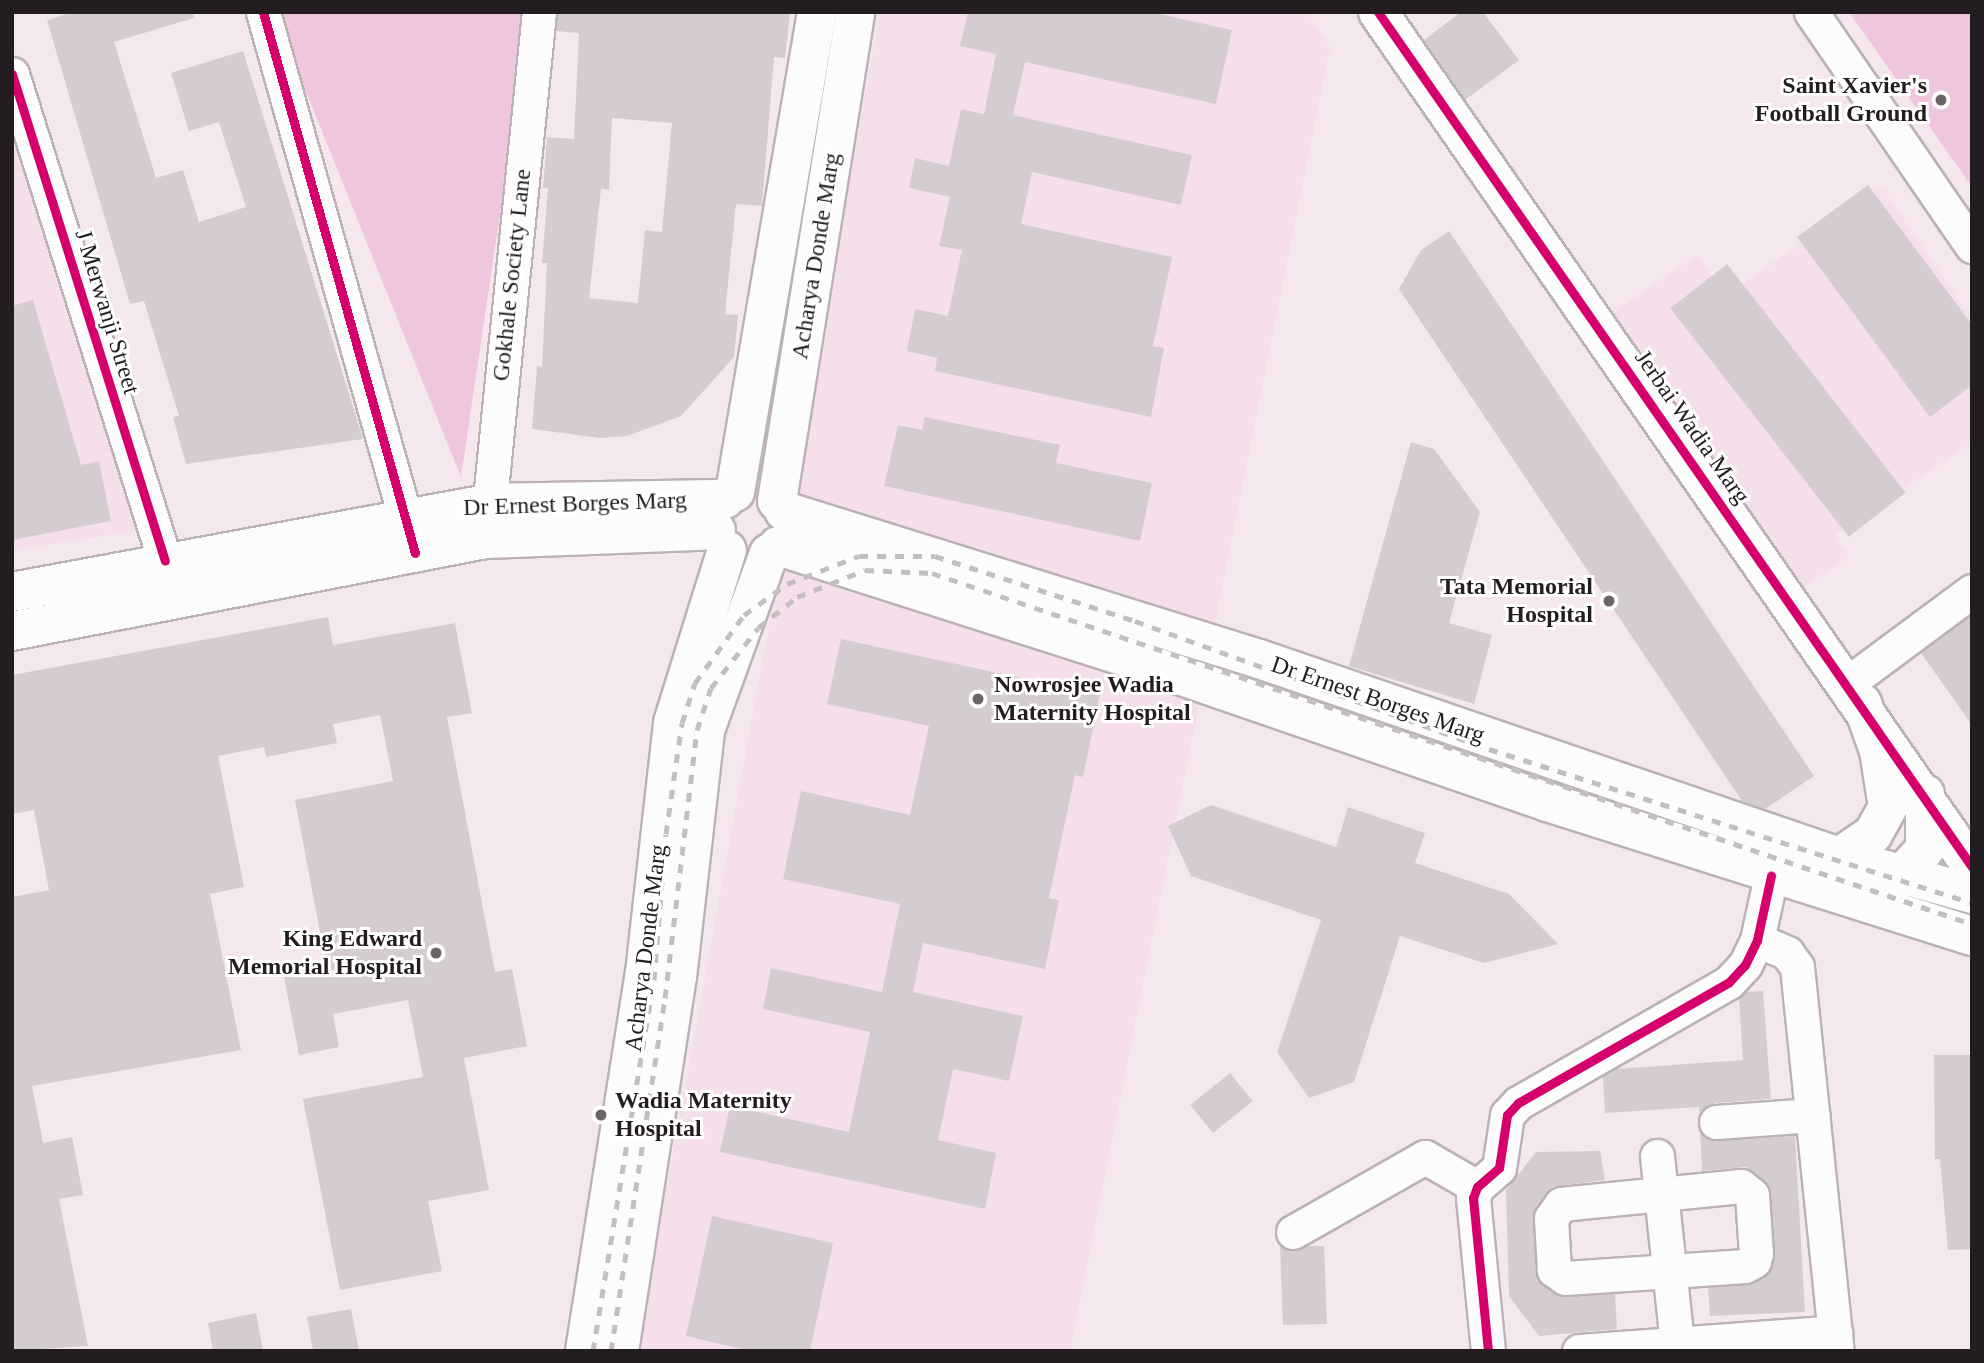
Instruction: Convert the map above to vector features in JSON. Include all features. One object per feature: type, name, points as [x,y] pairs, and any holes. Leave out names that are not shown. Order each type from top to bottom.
[{"type":"main road","name":"Acharya Donde Marg","points":[[619,1351],[649,1049],[689,726],[817,12]]},
{"type":"main road","name":"Acharya Donde Marg","points":[[689,726],[777,528],[855,12]]},
{"type":"main road","name":"Jerbai Wadia Marg","points":[[1378,12],[1855,693],[1972,867]]},
{"type":"main road","points":[[757,489],[777,528],[748,559],[726,517],[757,489]]},
{"type":"main road","name":"Dr Ernest Borges Marg","points":[[12,592],[243,547],[411,535],[488,521],[726,517]]},
{"type":"main road","name":"Dr Ernest Borges Marg","points":[[777,528],[1351,691],[1836,856],[1972,894]]},
{"type":"main road","name":"Dr Ernest Borges Marg","points":[[777,528],[1339,730],[1788,881],[1875,905]]},
{"type":"main road","name":"Dr Ernest Borges Marg","points":[[12,631],[251,585],[411,535]]},
{"type":"main road","points":[[1339,730],[1351,691]]},
{"type":"main road","points":[[1788,881],[1866,840],[1888,807],[1879,751],[1855,693]]},
{"type":"main road","points":[[1925,794],[1925,849],[1875,905],[1972,936]]},
{"type":"main road","name":"Acharya Donde Marg","points":[[585,1351],[649,1049]]},
{"type":"street","points":[[263,12],[411,535]]},
{"type":"street","name":"Gokhale Society Lane","points":[[488,521],[539,12]]},
{"type":"street","points":[[1811,12],[1972,246]]},
{"type":"street","name":"J Merwanji Street","points":[[12,74],[165,561]]},
{"type":"street","points":[[243,547],[251,585]]},
{"type":"street","points":[[1855,693],[1972,591]]},
{"type":"street","points":[[1488,1351],[1473,1198],[1477,1187],[1499,1168],[1507,1115],[1518,1103],[1729,982],[1745,965],[1788,881]]},
{"type":"street","points":[[1579,1351],[1677,1343],[1836,1341],[1797,967],[1787,953],[1758,940]]},
{"type":"street","points":[[1716,1122],[1813,1115]]},
{"type":"street","points":[[1657,1156],[1677,1343]]},
{"type":"street","points":[[1293,1231],[1425,1157],[1477,1187]]},
{"type":"street","points":[[1741,1186],[1752,1195],[1754,1261],[1670,1273],[1565,1278],[1554,1270],[1551,1218],[1561,1204],[1661,1195],[1741,1186]]},
{"type":"shaded area","points":[[274,12],[530,12],[461,477]]},
{"type":"shaded area","name":"Nowrosjee Wadia Maternity Hospital","points":[[880,12],[1307,12],[1330,47],[1070,1351],[637,1351]]},
{"type":"shaded area","name":"Saint Xavier's Football Ground","points":[[1849,12],[1972,12],[1972,187]]},
{"type":"shaded area","points":[[12,134],[137,531],[12,550]]},
{"type":"shaded area","points":[[1883,188],[1972,320],[1972,443],[1835,535],[1849,557],[1790,597],[1602,320],[1698,255],[1725,295]]},
{"type":"building","points":[[73,12],[193,12],[194,18],[114,42],[156,178],[183,170],[199,222],[246,207],[219,122],[189,131],[171,73],[243,51],[363,439],[186,464],[173,417],[179,416],[144,301],[130,304],[47,20]]},
{"type":"building","points":[[558,12],[790,12],[785,58],[774,57],[762,206],[736,204],[725,314],[738,315],[734,357],[681,416],[627,436],[600,438],[532,429],[537,366],[542,367],[547,263],[542,263],[548,188],[543,188],[547,137],[574,139],[579,33],[556,31]],"holes":[[[612,118],[672,123],[662,232],[645,230],[638,303],[589,298],[601,189],[609,190]]]},
{"type":"building","points":[[968,12],[1150,12],[1232,30],[1216,104],[1025,62],[1013,115],[1192,155],[1181,205],[1032,172],[1021,224],[1172,257],[1153,346],[1164,348],[1151,417],[935,371],[937,358],[907,351],[915,309],[948,316],[962,250],[939,246],[950,197],[909,188],[915,158],[949,166],[961,109],[984,114],[996,54],[960,46]]},
{"type":"building","points":[[1461,12],[1483,12],[1519,60],[1465,100],[1424,40]]},
{"type":"building","points":[[1868,185],[1972,325],[1972,385],[1930,417],[1797,237]]},
{"type":"building","points":[[1449,231],[1814,776],[1765,809],[1742,801],[1399,289],[1421,250]]},
{"type":"building","points":[[1727,264],[1906,493],[1849,537],[1670,308]]},
{"type":"building","points":[[33,300],[81,465],[99,461],[111,521],[12,540],[12,306]]},
{"type":"building","points":[[925,417],[1060,445],[1056,463],[1152,483],[1140,541],[884,486],[898,425],[922,430]]},
{"type":"building","points":[[1411,442],[1434,449],[1480,512],[1449,623],[1492,635],[1474,704],[1349,666]]},
{"type":"building","points":[[1972,615],[1972,725],[1921,653]]},
{"type":"building","name":"King Edward Memorial Hospital","points":[[328,617],[333,645],[455,623],[472,713],[447,717],[495,972],[512,969],[527,1046],[464,1058],[489,1190],[428,1201],[442,1271],[340,1290],[303,1099],[423,1077],[408,1000],[333,1014],[339,1047],[299,1055],[284,977],[327,969],[295,800],[393,781],[380,715],[333,724],[337,743],[266,757],[264,747],[218,756],[244,887],[210,894],[241,1050],[32,1086],[43,1143],[72,1137],[83,1195],[59,1199],[88,1346],[12,1351],[12,897],[49,890],[34,810],[12,814],[12,675]]},
{"type":"building","points":[[841,639],[1100,695],[1083,777],[1075,775],[1049,898],[1059,900],[1045,969],[923,943],[913,992],[1023,1016],[1009,1081],[953,1069],[938,1140],[996,1153],[985,1209],[720,1152],[730,1106],[849,1132],[870,1032],[763,1009],[771,968],[882,992],[900,904],[783,879],[801,791],[910,815],[929,726],[827,704]]},
{"type":"building","points":[[1211,805],[1336,847],[1348,807],[1425,833],[1415,863],[1509,894],[1558,944],[1484,963],[1400,936],[1354,1082],[1309,1098],[1277,1052],[1321,920],[1191,876],[1168,826]]},
{"type":"building","points":[[1763,991],[1771,1099],[1715,1103],[1699,1113],[1699,1107],[1605,1113],[1603,1077],[1616,1069],[1743,1060],[1739,998],[1746,992]]},
{"type":"building","points":[[1934,1055],[1972,1055],[1972,1249],[1948,1250],[1940,1159],[1935,1159]]},
{"type":"building","points":[[1230,1073],[1253,1101],[1213,1133],[1190,1105]]},
{"type":"building","points":[[1700,1133],[1717,1141],[1795,1136],[1805,1312],[1710,1316],[1708,1288],[1754,1283],[1770,1272],[1775,1252],[1769,1186],[1746,1167],[1702,1171]]},
{"type":"building","points":[[1600,1151],[1605,1180],[1552,1187],[1535,1207],[1535,1271],[1543,1286],[1565,1297],[1615,1294],[1617,1329],[1539,1336],[1509,1296],[1506,1190],[1536,1152]]},
{"type":"building","points":[[712,1216],[833,1243],[810,1351],[751,1351],[686,1336]]},
{"type":"building","points":[[1307,1246],[1324,1246],[1327,1324],[1283,1325],[1280,1247],[1294,1251]]},
{"type":"building","points":[[351,1309],[359,1351],[313,1351],[307,1317]]},
{"type":"building","points":[[256,1313],[263,1351],[213,1351],[208,1323]]},
{"type":"railway","points":[[593,1351],[654,980],[666,834],[682,723],[695,683],[744,615],[787,584],[859,556],[935,556],[1135,621],[1489,749],[1972,903]]},
{"type":"railway","points":[[611,1351],[665,998],[697,730],[711,688],[758,628],[797,597],[865,570],[932,573],[1972,924]]},
{"type":"cycle path","points":[[263,12],[415,553]]},
{"type":"cycle path","points":[[1378,12],[1972,867]]},
{"type":"cycle path","points":[[12,74],[165,561]]},
{"type":"cycle path","points":[[1488,1351],[1473,1198],[1477,1187],[1499,1168],[1507,1115],[1518,1103],[1729,982],[1745,965],[1757,940],[1771,876]]},
{"type":"place","name":"Saint Xavier's Football Ground","points":[[1941,100]]},
{"type":"place","name":"Tata Memorial Hospital","points":[[1609,601]]},
{"type":"place","name":"Nowrosjee Wadia Maternity Hospital","points":[[978,699]]},
{"type":"place","name":"King Edward Memorial Hospital","points":[[436,953]]},
{"type":"place","name":"Wadia Maternity Hospital","points":[[601,1115]]}]
